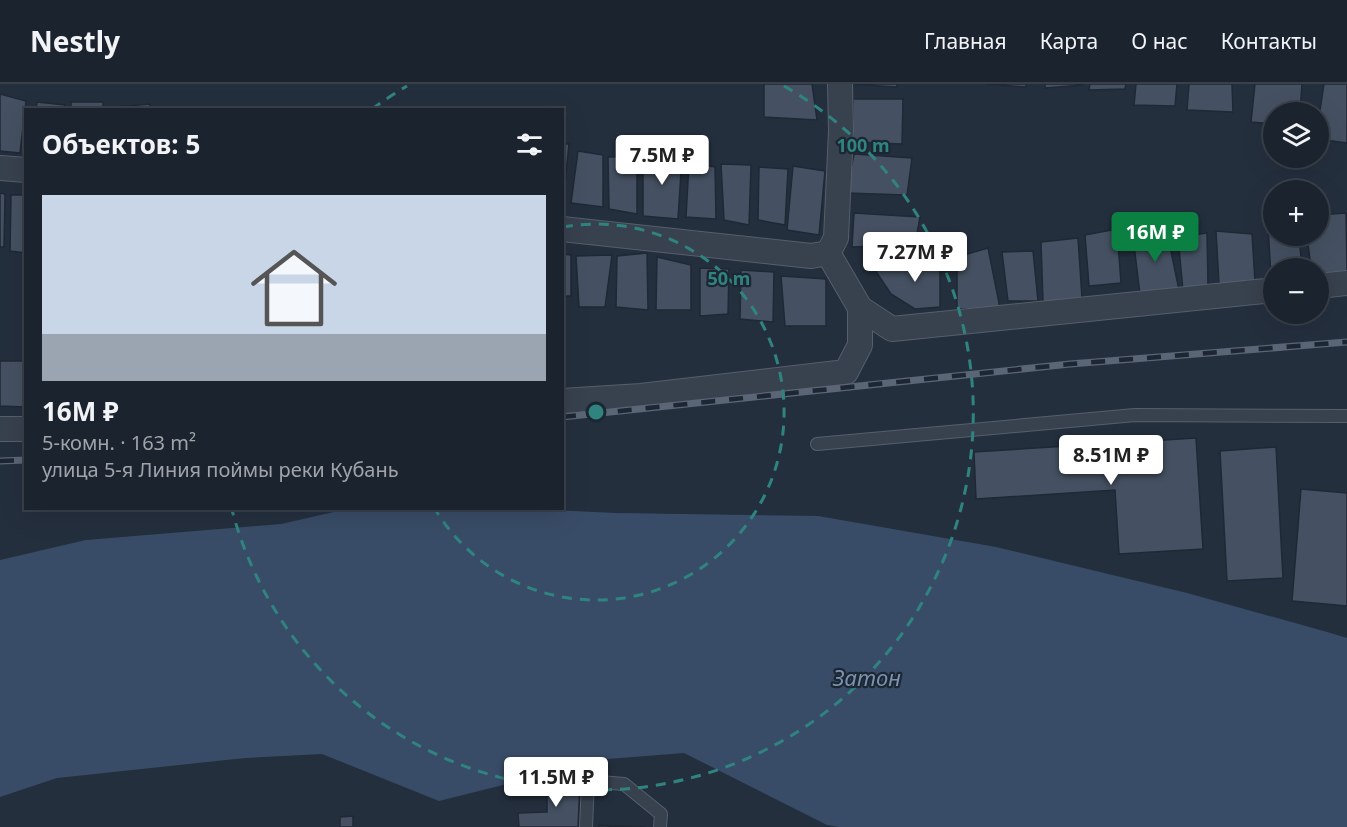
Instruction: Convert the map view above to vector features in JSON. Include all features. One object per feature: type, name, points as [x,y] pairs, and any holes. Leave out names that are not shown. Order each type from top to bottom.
[{"type":"street","points":[[828,253],[836,238],[841,131],[840,84]]},
{"type":"street","points":[[0,168],[24,170]]},
{"type":"street","points":[[564,229],[811,256],[828,253]]},
{"type":"street","points":[[828,253],[861,308],[892,329],[1263,291]]},
{"type":"street","points":[[1329,285],[1347,283]]},
{"type":"street","points":[[564,401],[641,396],[846,372],[860,345],[861,308]]},
{"type":"street","points":[[0,429],[24,429]]},
{"type":"lane","points":[[817,444],[1135,415],[1347,416]]},
{"type":"lane","points":[[586,827],[588,781],[624,784],[661,814],[660,827]]},
{"type":"water","name":"Затон","points":[[343,510],[552,510],[818,516],[996,547],[1187,593],[1347,638],[1347,827],[839,827],[827,825],[684,753],[595,760],[439,801],[322,754],[245,758],[57,778],[0,797],[0,560],[86,540],[281,524]]},
{"type":"building","points":[[764,84],[812,84],[817,120],[764,117]]},
{"type":"building","points":[[847,84],[897,84],[897,87]]},
{"type":"building","points":[[986,84],[1026,84],[1026,87]]},
{"type":"building","points":[[1045,84],[1083,84],[1083,85],[1045,88]]},
{"type":"building","points":[[1090,84],[1126,84],[1125,89],[1089,90]]},
{"type":"building","points":[[1136,84],[1177,84],[1175,106],[1134,105]]},
{"type":"building","points":[[1189,84],[1232,84],[1233,112],[1187,110]]},
{"type":"building","points":[[1255,84],[1302,84],[1301,102],[1263,102],[1263,123],[1251,122]]},
{"type":"building","points":[[1324,84],[1347,84],[1347,143],[1329,141],[1329,102],[1321,102]]},
{"type":"building","points":[[0,94],[26,101],[20,153],[0,151]]},
{"type":"building","points":[[853,99],[903,99],[902,144],[853,142]]},
{"type":"building","points":[[37,102],[65,105],[65,108],[36,108]]},
{"type":"building","points":[[71,102],[103,102],[103,108],[71,108]]},
{"type":"building","points":[[150,104],[149,108],[116,107]]},
{"type":"building","points":[[564,144],[569,144],[564,192]]},
{"type":"building","points":[[578,151],[603,155],[603,207],[571,203]]},
{"type":"building","points":[[854,154],[912,158],[907,195],[846,193]]},
{"type":"building","points":[[637,156],[637,214],[609,209],[608,157]]},
{"type":"building","points":[[643,156],[682,156],[678,219],[643,216]]},
{"type":"building","points":[[689,163],[715,167],[716,219],[686,217]]},
{"type":"building","points":[[721,164],[751,165],[749,225],[724,220]]},
{"type":"building","points":[[793,166],[825,171],[819,235],[787,230]]},
{"type":"building","points":[[759,167],[788,169],[785,225],[758,220]]},
{"type":"building","points":[[0,193],[5,194],[4,247],[0,247]]},
{"type":"building","points":[[11,195],[24,195],[24,253],[10,251]]},
{"type":"building","points":[[854,213],[920,217],[915,245],[852,247]]},
{"type":"building","points":[[1346,213],[1347,271],[1329,273],[1329,258],[1310,258],[1308,246],[1329,246],[1329,214]]},
{"type":"building","points":[[1166,227],[1179,290],[1140,294],[1133,237]]},
{"type":"building","points":[[1117,229],[1121,283],[1089,286],[1085,235]]},
{"type":"building","points":[[1216,231],[1252,234],[1255,281],[1219,284]]},
{"type":"building","points":[[1207,233],[1208,286],[1183,291],[1178,237]]},
{"type":"building","points":[[1078,238],[1082,298],[1043,302],[1041,242]]},
{"type":"building","points":[[1269,246],[1300,246],[1301,258],[1270,258]]},
{"type":"building","points":[[988,248],[1000,308],[957,309],[957,257]]},
{"type":"building","points":[[1033,251],[1038,301],[1008,301],[1002,252]]},
{"type":"building","points":[[647,253],[648,310],[616,307],[617,256]]},
{"type":"building","points":[[564,254],[571,255],[571,296],[564,296]]},
{"type":"building","points":[[612,255],[605,307],[579,307],[576,256]]},
{"type":"building","points":[[657,257],[691,265],[691,310],[656,310]]},
{"type":"building","points":[[940,258],[940,307],[915,309],[891,294],[875,270]]},
{"type":"building","points":[[700,268],[729,269],[728,314],[700,316]]},
{"type":"building","points":[[741,270],[774,272],[773,322],[740,319]]},
{"type":"building","points":[[781,276],[826,279],[826,326],[785,326]]},
{"type":"building","points":[[0,361],[24,361],[24,407],[0,406]]},
{"type":"building","points":[[1196,438],[1203,549],[1119,554],[1115,490],[976,499],[974,452]]},
{"type":"building","points":[[1276,447],[1283,578],[1227,581],[1220,451]]},
{"type":"building","points":[[1301,489],[1347,493],[1347,606],[1292,601]]},
{"type":"building","points":[[547,782],[580,783],[578,827],[519,827],[518,813],[547,812]]},
{"type":"building","points":[[353,816],[353,827],[340,827],[340,817]]},
{"type":"building","points":[[599,825],[646,827],[599,827]]},
{"type":"railway","points":[[564,417],[1070,364],[1347,342]]},
{"type":"railway","points":[[0,461],[24,460]]}]
